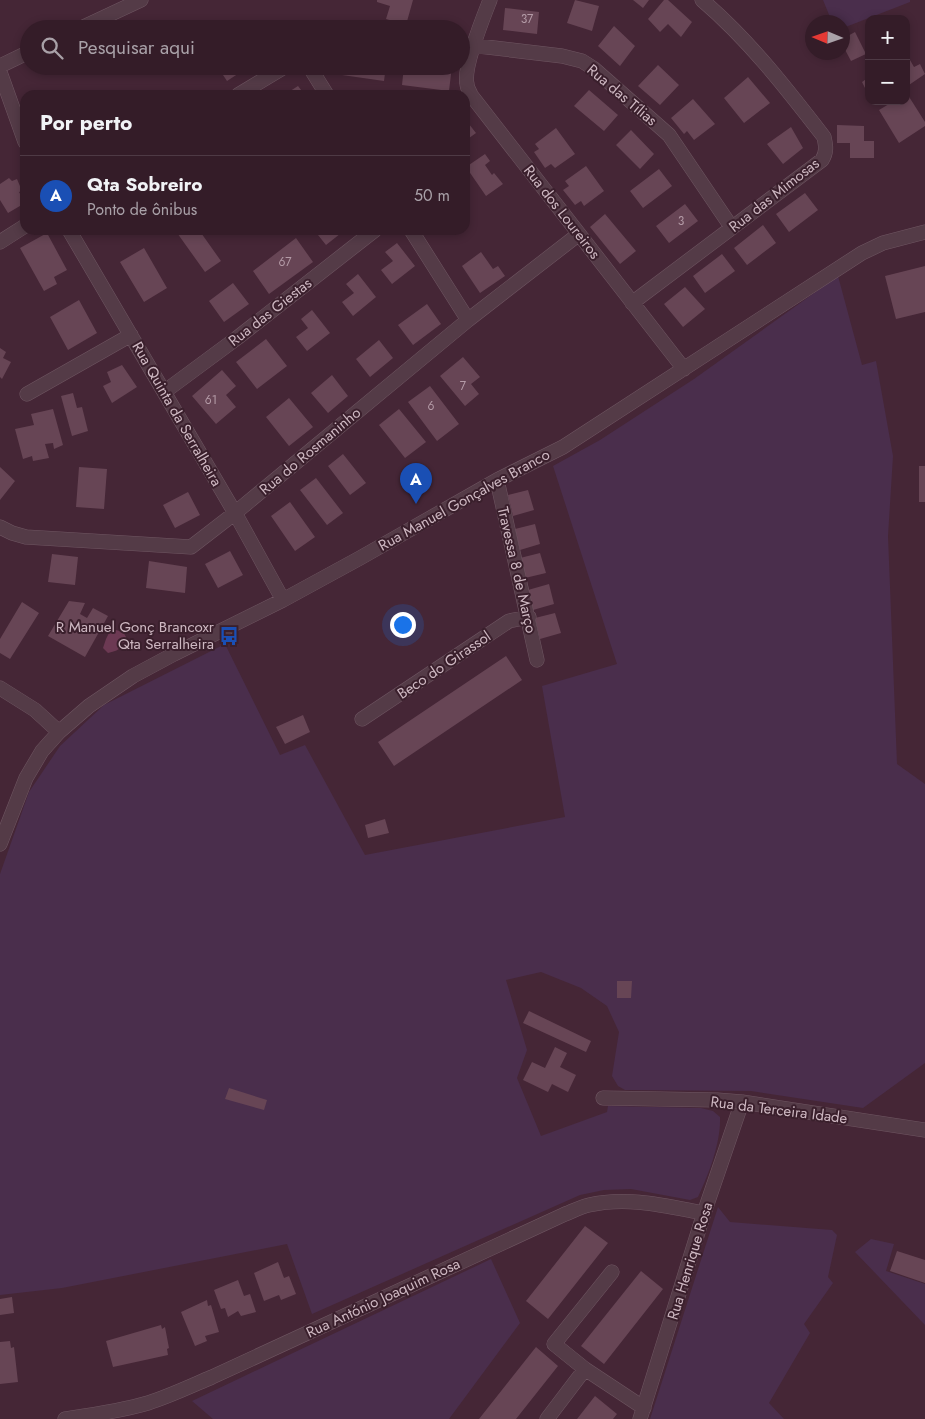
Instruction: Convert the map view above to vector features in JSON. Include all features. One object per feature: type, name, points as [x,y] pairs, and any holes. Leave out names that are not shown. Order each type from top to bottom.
[{"type":"street","points":[[98,20],[141,0]]},
{"type":"street","name":"Rua dos Loureiros","points":[[470,39],[490,0]]},
{"type":"street","name":"Rua das Mimosas","points":[[632,303],[822,160],[826,154],[824,137],[791,94],[759,56],[702,0]]},
{"type":"street","name":"Rua das Tílias","points":[[470,45],[562,56],[582,61],[593,68],[669,135],[732,228]]},
{"type":"street","points":[[0,66],[20,56]]},
{"type":"street","points":[[0,72],[20,128]]},
{"type":"street","points":[[246,90],[271,75]]},
{"type":"street","points":[[315,75],[324,90]]},
{"type":"street","name":"Rua dos Loureiros","points":[[466,75],[469,90]]},
{"type":"street","name":"Rua dos Loureiros","points":[[470,93],[684,369]]},
{"type":"street","points":[[0,242],[20,229]]},
{"type":"street","name":"Rua Manuel Gonçalves Branco","points":[[0,844],[26,778],[42,752],[59,732],[89,706],[134,676],[283,600],[497,480],[563,447],[862,252],[883,243],[925,232]]},
{"type":"street","name":"Rua do Rosmaninho","points":[[0,527],[26,537],[191,547],[235,514],[468,320],[579,234]]},
{"type":"street","name":"Rua Quinta da Serralheira","points":[[73,235],[283,600]]},
{"type":"street","name":"Rua das Giestas","points":[[164,392],[237,338],[369,235]]},
{"type":"street","points":[[413,235],[468,320]]},
{"type":"street","points":[[27,394],[131,335]]},
{"type":"street","name":"Travessa 8 de Março","points":[[497,480],[538,660]]},
{"type":"street","name":"Beco do Girassol","points":[[362,719],[509,621],[529,617]]},
{"type":"street","points":[[0,688],[35,710],[59,732]]},
{"type":"street","name":"Rua da Terceira Idade","points":[[603,1098],[742,1102],[925,1130]]},
{"type":"street","name":"Rua Henrique Rosa","points":[[642,1414],[704,1213],[742,1102]]},
{"type":"street","name":"Rua António Joaquim Rosa","points":[[64,1419],[147,1403],[178,1392],[563,1215],[587,1206],[630,1201],[704,1213]]},
{"type":"street","points":[[612,1272],[554,1344],[642,1414]]},
{"type":"street","points":[[547,1419],[585,1369]]},
{"type":"shaded area","points":[[823,0],[910,0],[910,2],[876,15],[865,15],[865,19],[850,25],[850,15],[829,15]]},
{"type":"shaded area","points":[[838,276],[862,365],[876,361],[893,456],[888,536],[897,764],[925,784],[925,1063],[863,1108],[751,1091],[625,1090],[618,1086],[612,1076],[619,1032],[607,1006],[581,988],[541,972],[506,980],[527,1050],[517,1078],[541,1136],[607,1112],[608,1106],[701,1108],[713,1111],[720,1117],[719,1137],[710,1168],[698,1197],[690,1200],[631,1189],[604,1190],[580,1195],[312,1314],[287,1244],[62,1288],[0,1295],[0,874],[29,792],[60,746],[104,705],[225,644],[280,755],[305,745],[365,855],[565,817],[542,686],[617,664],[553,466],[600,440],[694,379]]},
{"type":"shaded area","points":[[110,631],[123,632],[126,637],[125,641],[120,648],[108,653],[103,648],[106,639]]},
{"type":"shaded area","points":[[718,1207],[730,1222],[832,1230],[837,1235],[828,1277],[833,1283],[804,1324],[810,1333],[769,1403],[784,1419],[650,1419]]},
{"type":"shaded area","points":[[871,1239],[894,1244],[886,1271],[925,1284],[925,1325],[855,1252]]},
{"type":"shaded area","points":[[491,1259],[520,1323],[449,1419],[213,1419],[192,1401]]},
{"type":"building","points":[[377,0],[413,0],[407,20],[386,19],[390,6],[377,2]]},
{"type":"building","points":[[575,0],[599,6],[592,31],[567,23]]},
{"type":"building","points":[[633,0],[649,0],[643,8]]},
{"type":"building","points":[[664,0],[668,0],[692,22],[681,37],[668,24],[660,32],[648,19]]},
{"type":"building","points":[[505,8],[539,12],[537,34],[503,30]]},
{"type":"building","points":[[614,26],[635,46],[620,66],[598,46]]},
{"type":"building","points":[[855,32],[865,52],[865,54],[851,61],[850,59],[850,35]]},
{"type":"building","points":[[910,60],[914,67],[920,64],[925,74],[910,84]]},
{"type":"building","points":[[658,65],[679,85],[660,105],[638,86]]},
{"type":"building","points":[[223,75],[236,75],[227,81]]},
{"type":"building","points":[[342,75],[385,75],[384,81]]},
{"type":"building","points":[[403,75],[451,75],[449,90],[402,85]]},
{"type":"building","points":[[748,77],[770,103],[744,123],[724,98]]},
{"type":"building","points":[[298,86],[301,90],[292,90]]},
{"type":"building","points":[[589,90],[618,115],[604,131],[574,106]]},
{"type":"building","points":[[910,98],[925,122],[925,126],[899,143],[879,110],[887,105],[910,105]]},
{"type":"building","points":[[693,99],[715,124],[694,140],[687,131],[684,134],[671,118]]},
{"type":"building","points":[[470,125],[476,133],[470,137]]},
{"type":"building","points":[[837,125],[864,126],[864,141],[874,141],[874,158],[850,158],[850,143],[837,143]]},
{"type":"building","points":[[791,127],[803,148],[783,164],[767,144]]},
{"type":"building","points":[[556,128],[575,154],[555,168],[551,164],[545,168],[534,152],[539,149],[535,144]]},
{"type":"building","points":[[631,130],[654,154],[640,169],[616,145]]},
{"type":"building","points":[[485,154],[490,161],[485,165],[492,175],[494,173],[503,184],[486,196],[470,173],[470,164]]},
{"type":"building","points":[[586,166],[604,191],[584,206],[581,201],[575,205],[563,190],[569,186],[565,181]]},
{"type":"building","points":[[659,169],[672,186],[643,208],[630,191]]},
{"type":"building","points":[[9,178],[12,181],[17,179],[20,186],[20,206],[8,213],[0,200],[0,184]]},
{"type":"building","points":[[805,193],[818,210],[789,232],[776,214]]},
{"type":"building","points":[[685,204],[698,221],[669,243],[656,226]]},
{"type":"building","points":[[605,214],[636,251],[620,264],[590,227]]},
{"type":"building","points":[[763,225],[776,243],[747,265],[734,248]]},
{"type":"building","points":[[43,235],[48,235],[67,270],[54,277],[57,284],[44,291],[20,248]]},
{"type":"building","points":[[179,235],[203,235],[221,261],[205,272]]},
{"type":"building","points":[[318,235],[339,235],[326,245]]},
{"type":"building","points":[[296,238],[313,262],[269,294],[253,271]]},
{"type":"building","points":[[397,243],[415,266],[392,284],[381,270],[393,261],[385,252]]},
{"type":"building","points":[[144,248],[167,288],[144,302],[120,262]]},
{"type":"building","points":[[481,252],[493,269],[498,266],[505,276],[480,293],[462,266]]},
{"type":"building","points":[[722,254],[735,271],[705,293],[693,276]]},
{"type":"building","points":[[925,266],[925,312],[896,319],[885,276]]},
{"type":"building","points":[[358,274],[376,297],[353,316],[342,302],[354,293],[346,284]]},
{"type":"building","points":[[233,283],[249,304],[224,322],[209,301]]},
{"type":"building","points":[[685,287],[705,309],[683,327],[664,304]]},
{"type":"building","points":[[79,300],[97,333],[68,350],[50,317]]},
{"type":"building","points":[[427,304],[441,324],[413,345],[398,325]]},
{"type":"building","points":[[312,310],[330,333],[307,351],[296,337],[308,328],[301,319]]},
{"type":"building","points":[[266,339],[287,366],[257,389],[236,362]]},
{"type":"building","points":[[379,340],[393,358],[370,377],[356,359]]},
{"type":"building","points":[[0,348],[6,352],[3,358],[11,362],[2,379],[0,377]]},
{"type":"building","points":[[463,357],[480,377],[471,384],[479,394],[465,406],[440,376]]},
{"type":"building","points":[[122,365],[137,387],[112,403],[103,386],[111,382],[107,372]]},
{"type":"building","points":[[222,370],[236,386],[226,395],[236,407],[216,424],[192,396]]},
{"type":"building","points":[[332,375],[348,396],[328,413],[311,393]]},
{"type":"building","points":[[430,386],[459,424],[437,441],[408,402]]},
{"type":"building","points":[[73,393],[77,408],[82,407],[88,431],[72,436],[61,396]]},
{"type":"building","points":[[289,398],[313,427],[289,446],[266,417]]},
{"type":"building","points":[[53,409],[63,445],[54,449],[53,443],[45,444],[49,458],[33,461],[32,456],[23,459],[15,429],[34,425],[31,414]]},
{"type":"building","points":[[399,409],[426,442],[405,458],[379,425]]},
{"type":"building","points":[[343,454],[366,483],[350,495],[328,466]]},
{"type":"building","points":[[919,466],[925,466],[925,502],[919,502]]},
{"type":"building","points":[[0,467],[15,481],[0,500]]},
{"type":"building","points":[[79,467],[107,469],[104,509],[76,507]]},
{"type":"building","points":[[316,478],[343,513],[327,525],[300,490]]},
{"type":"building","points":[[528,490],[534,510],[513,516],[508,495]]},
{"type":"building","points":[[188,492],[200,515],[175,528],[163,505]]},
{"type":"building","points":[[290,502],[315,537],[295,551],[271,516]]},
{"type":"building","points":[[535,524],[540,544],[520,550],[515,529]]},
{"type":"building","points":[[230,551],[243,575],[218,588],[205,564]]},
{"type":"building","points":[[540,553],[546,573],[525,578],[520,558]]},
{"type":"building","points":[[52,554],[78,557],[75,585],[48,582]]},
{"type":"building","points":[[149,561],[187,567],[185,593],[146,588]]},
{"type":"building","points":[[549,584],[554,604],[533,610],[528,590]]},
{"type":"building","points":[[69,601],[85,603],[80,614],[87,618],[93,608],[108,616],[85,657],[48,636]]},
{"type":"building","points":[[22,602],[39,613],[10,659],[0,653],[0,639]]},
{"type":"building","points":[[555,613],[561,633],[540,639],[535,618]]},
{"type":"building","points":[[506,656],[522,680],[394,766],[378,742]]},
{"type":"building","points":[[303,715],[310,732],[285,744],[276,727]]},
{"type":"building","points":[[385,819],[389,833],[368,838],[365,825]]},
{"type":"building","points":[[617,981],[632,981],[631,998],[617,998]]},
{"type":"building","points":[[529,1011],[591,1041],[586,1052],[523,1023]]},
{"type":"building","points":[[555,1047],[567,1053],[560,1067],[576,1075],[568,1092],[552,1084],[548,1092],[523,1080],[532,1062],[545,1068]]},
{"type":"building","points":[[229,1088],[267,1100],[264,1110],[225,1099]]},
{"type":"building","points":[[585,1226],[608,1243],[548,1319],[526,1301]]},
{"type":"building","points":[[897,1251],[925,1260],[925,1283],[890,1271]]},
{"type":"building","points":[[278,1262],[284,1278],[289,1276],[296,1294],[281,1300],[279,1295],[264,1301],[254,1273]]},
{"type":"building","points":[[641,1271],[663,1289],[604,1364],[581,1346]]},
{"type":"building","points":[[238,1280],[244,1296],[250,1294],[256,1312],[241,1316],[238,1311],[228,1317],[225,1308],[221,1309],[214,1290]]},
{"type":"building","points":[[12,1297],[14,1313],[0,1315],[0,1299]]},
{"type":"building","points":[[207,1300],[208,1306],[211,1305],[219,1332],[205,1336],[207,1341],[195,1346],[181,1312]]},
{"type":"building","points":[[161,1325],[162,1329],[165,1327],[169,1348],[167,1349],[168,1355],[113,1367],[106,1341]]},
{"type":"building","points":[[10,1341],[11,1348],[14,1347],[18,1382],[0,1384],[0,1342]]},
{"type":"building","points":[[536,1347],[558,1366],[516,1419],[479,1419]]},
{"type":"building","points":[[595,1396],[617,1414],[613,1419],[577,1419]]},
{"type":"place","name":"Qta Sobreiro","points":[[416,504]]},
{"type":"place","name":"R Manuel Gonç Brancoxr Qta Serralheira","points":[[229,636]]}]
